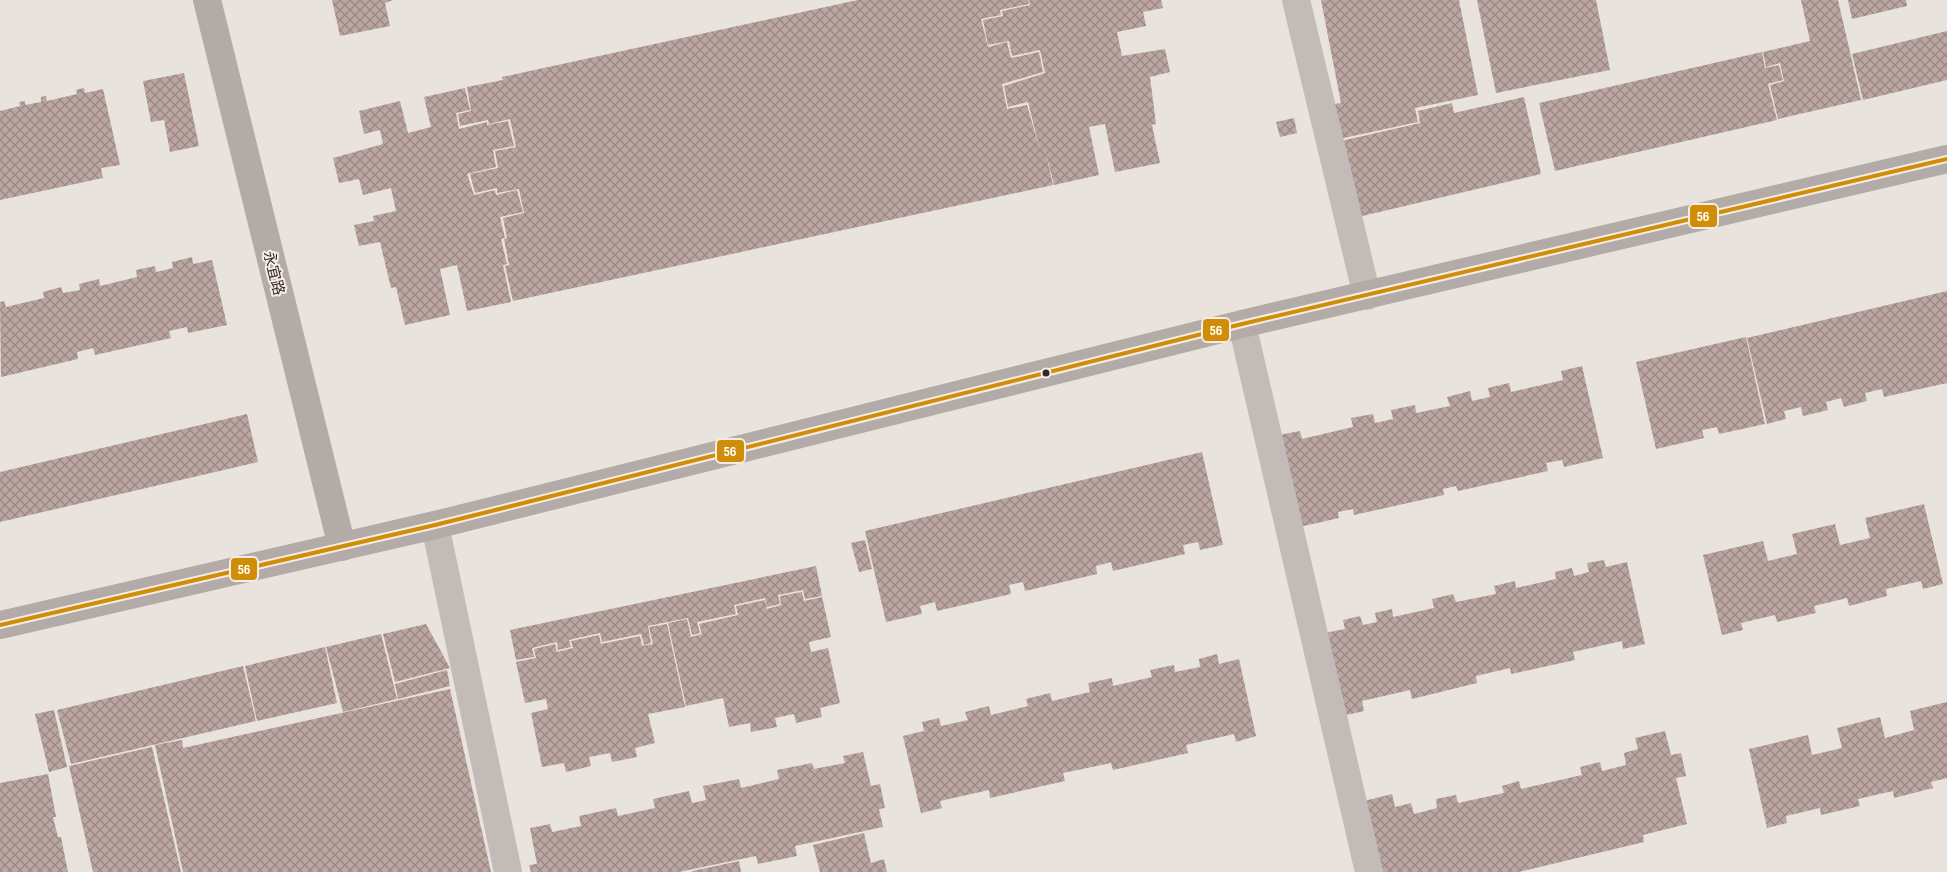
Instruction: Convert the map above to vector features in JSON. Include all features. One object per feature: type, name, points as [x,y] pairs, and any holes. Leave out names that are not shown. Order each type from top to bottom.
[{"type":"main road","name":"永宜路","points":[[207,0],[342,547]]},
{"type":"main road","points":[[0,625],[435,525],[1242,324],[1947,159]]},
{"type":"street","points":[[1296,0],[1366,296]]},
{"type":"street","points":[[1242,324],[1369,872]]},
{"type":"street","points":[[435,525],[508,872]]},
{"type":"building","points":[[332,0],[393,0],[385,3],[390,26],[340,36]]},
{"type":"building","points":[[858,0],[1028,0],[1029,4],[1000,10],[1001,15],[981,19],[988,47],[1007,42],[1011,58],[1039,52],[1043,72],[1002,84],[1007,109],[1027,105],[1040,150],[1028,102],[1008,107],[1004,86],[1045,73],[1040,50],[1012,56],[1009,41],[988,45],[983,20],[1003,16],[1002,11],[1030,5],[1029,0],[1161,0],[1163,8],[1143,12],[1146,26],[1117,32],[1122,56],[1165,49],[1170,72],[1150,77],[1156,124],[1152,125],[1160,163],[1115,172],[1105,124],[1089,127],[1099,175],[1054,185],[1045,149],[1053,185],[513,301],[505,266],[509,265],[504,239],[507,238],[503,218],[524,213],[519,189],[497,193],[497,188],[475,193],[470,174],[498,168],[495,151],[516,147],[510,119],[489,124],[488,120],[460,126],[458,114],[471,111],[467,87],[503,80],[502,77]]},
{"type":"building","points":[[1321,0],[1459,0],[1478,95],[1415,108],[1418,122],[1339,139],[1334,104],[1341,103]]},
{"type":"building","points":[[1477,0],[1596,0],[1610,70],[1496,93]]},
{"type":"building","points":[[1801,0],[1838,0],[1861,100],[1778,119],[1770,85],[1784,81],[1780,63],[1766,67],[1763,52],[1810,41]]},
{"type":"building","points":[[1848,0],[1906,0],[1907,6],[1852,19]]},
{"type":"building","points":[[1947,31],[1947,80],[1863,100],[1852,54]]},
{"type":"building","points":[[1762,52],[1765,68],[1779,65],[1783,80],[1768,84],[1777,120],[1555,171],[1539,103]]},
{"type":"building","points":[[184,73],[199,146],[170,152],[164,120],[151,122],[143,81]]},
{"type":"building","points":[[84,88],[85,93],[103,89],[120,165],[101,168],[103,178],[0,200],[0,111],[20,106],[19,102],[25,101],[25,105],[41,102],[41,97],[46,96],[47,101],[77,94],[76,90]]},
{"type":"building","points":[[465,88],[470,110],[456,113],[459,129],[487,122],[487,125],[508,121],[514,146],[493,150],[496,167],[467,174],[474,195],[495,190],[496,195],[517,190],[523,212],[500,217],[505,238],[501,239],[507,264],[503,265],[511,302],[467,311],[457,265],[440,269],[450,315],[405,325],[396,287],[391,288],[380,242],[359,246],[354,225],[374,221],[373,216],[396,211],[391,188],[363,195],[359,179],[339,183],[333,158],[383,144],[380,130],[364,134],[359,111],[400,101],[408,133],[431,127],[424,97]]},
{"type":"building","points":[[1524,97],[1541,174],[1358,217],[1341,141],[1420,123],[1418,111],[1452,103],[1454,113]]},
{"type":"building","points":[[1294,118],[1297,133],[1280,137],[1276,122]]},
{"type":"building","points":[[192,257],[193,264],[212,260],[227,325],[188,333],[187,327],[169,331],[171,338],[95,355],[93,348],[77,352],[78,359],[1,377],[0,302],[4,301],[6,307],[44,298],[43,292],[61,287],[63,293],[80,290],[79,284],[99,279],[100,286],[137,277],[136,270],[155,266],[156,272],[173,268],[172,262]]},
{"type":"building","points":[[1947,291],[1947,383],[1884,397],[1882,389],[1865,393],[1867,401],[1844,407],[1841,398],[1826,402],[1828,410],[1803,416],[1801,407],[1784,411],[1786,419],[1767,424],[1747,338]]},
{"type":"building","points":[[1746,337],[1765,424],[1719,434],[1717,427],[1702,430],[1704,438],[1656,449],[1636,362]]},
{"type":"building","points":[[1582,366],[1603,458],[1564,467],[1562,460],[1546,463],[1548,471],[1458,491],[1456,486],[1443,489],[1444,495],[1354,515],[1353,509],[1338,512],[1339,518],[1299,527],[1279,435],[1300,431],[1302,439],[1353,427],[1351,418],[1373,414],[1375,423],[1393,419],[1391,410],[1415,405],[1416,413],[1450,406],[1447,397],[1470,391],[1472,401],[1490,397],[1488,388],[1509,383],[1511,392],[1563,380],[1561,371]]},
{"type":"building","points":[[247,414],[258,462],[0,522],[0,472]]},
{"type":"building","points":[[1202,452],[1223,545],[1200,550],[1198,542],[1183,545],[1185,554],[1113,571],[1111,562],[1096,566],[1097,574],[1025,591],[1023,582],[1009,585],[1011,594],[937,611],[935,602],[920,606],[922,614],[886,622],[865,531]]},
{"type":"building","points":[[1924,504],[1943,584],[1923,589],[1921,581],[1886,589],[1887,596],[1849,606],[1847,598],[1814,606],[1816,613],[1777,622],[1775,615],[1741,623],[1743,630],[1722,635],[1703,555],[1763,541],[1768,561],[1797,554],[1792,534],[1835,524],[1840,545],[1870,538],[1865,518]]},
{"type":"building","points":[[865,540],[872,569],[859,572],[851,543]]},
{"type":"building","points":[[1604,560],[1606,567],[1627,562],[1645,644],[1623,649],[1622,641],[1573,652],[1575,660],[1511,674],[1510,668],[1476,676],[1477,683],[1412,699],[1410,690],[1362,701],[1364,711],[1342,716],[1324,633],[1345,629],[1343,620],[1360,616],[1363,625],[1377,622],[1375,613],[1392,609],[1393,617],[1434,608],[1432,599],[1453,594],[1456,602],[1496,594],[1494,586],[1515,581],[1516,588],[1556,579],[1555,572],[1572,568],[1574,576],[1589,572],[1587,563]]},
{"type":"building","points":[[816,566],[822,596],[805,599],[803,590],[778,595],[780,604],[767,607],[765,598],[734,605],[736,614],[697,622],[700,633],[692,635],[688,618],[648,626],[651,643],[644,645],[641,634],[602,642],[600,633],[569,640],[571,647],[558,650],[557,642],[532,648],[534,657],[516,660],[510,630]]},
{"type":"building","points":[[802,592],[804,601],[822,597],[831,637],[809,642],[811,652],[828,648],[840,703],[820,708],[822,717],[796,723],[794,714],[775,718],[777,727],[751,732],[750,723],[729,727],[723,698],[686,706],[668,623],[687,619],[691,637],[702,634],[699,624],[738,615],[736,606],[765,600],[767,609],[781,605],[780,596]]},
{"type":"building","points":[[426,624],[450,668],[395,682],[383,634]]},
{"type":"building","points":[[667,624],[685,707],[648,714],[655,743],[635,748],[637,757],[612,762],[610,753],[589,757],[591,766],[566,772],[564,763],[542,767],[531,713],[548,709],[546,699],[525,703],[516,662],[536,658],[534,649],[555,644],[557,652],[573,648],[571,641],[599,635],[601,644],[640,636],[642,646],[653,644],[649,627]]},
{"type":"building","points":[[381,634],[397,699],[343,712],[326,647]]},
{"type":"building","points":[[325,647],[337,703],[257,721],[245,666]]},
{"type":"building","points":[[1217,654],[1219,664],[1239,659],[1256,736],[1236,742],[1234,734],[1186,745],[1188,753],[1113,770],[1111,763],[1063,773],[1065,781],[990,798],[989,790],[940,801],[942,808],[921,813],[903,736],[924,731],[922,722],[939,718],[941,726],[968,720],[965,712],[989,706],[991,715],[1028,706],[1026,699],[1050,693],[1052,701],[1090,692],[1088,683],[1112,678],[1113,686],[1152,677],[1150,670],[1174,665],[1175,672],[1200,667],[1199,659]]},
{"type":"building","points":[[243,666],[256,721],[71,764],[57,710]]},
{"type":"building","points":[[447,670],[450,686],[398,699],[395,684]]},
{"type":"building","points":[[450,689],[491,872],[183,872],[155,745],[182,740],[183,748]]},
{"type":"building","points":[[1947,702],[1947,778],[1931,782],[1933,788],[1894,798],[1893,791],[1858,799],[1860,806],[1821,815],[1820,808],[1786,816],[1787,823],[1767,828],[1749,749],[1808,735],[1812,755],[1842,748],[1837,728],[1880,717],[1885,738],[1914,730],[1910,711]]},
{"type":"building","points":[[54,710],[67,767],[49,772],[35,714]]},
{"type":"building","points":[[1665,731],[1671,755],[1681,753],[1686,776],[1676,778],[1687,824],[1643,835],[1644,842],[1519,872],[1380,872],[1364,801],[1392,794],[1395,807],[1411,803],[1414,814],[1437,808],[1436,799],[1456,795],[1458,803],[1504,793],[1502,786],[1519,781],[1521,789],[1582,775],[1580,767],[1600,762],[1602,771],[1626,765],[1624,753],[1638,749],[1635,738]]},
{"type":"building","points":[[152,747],[181,872],[93,872],[69,766]]},
{"type":"building","points":[[863,752],[871,786],[880,784],[885,808],[879,809],[883,827],[795,846],[797,856],[758,864],[756,856],[679,872],[531,872],[529,865],[537,864],[530,828],[550,824],[552,832],[581,826],[579,816],[616,808],[618,816],[655,808],[653,799],[689,791],[692,803],[706,800],[703,786],[739,779],[741,788],[779,779],[777,770],[812,763],[814,769],[845,763],[843,756]]},
{"type":"building","points":[[48,774],[56,817],[53,817],[58,837],[61,837],[68,872],[0,872],[0,783]]},
{"type":"building","points":[[864,833],[871,863],[884,859],[887,872],[820,872],[813,845]]},
{"type":"building","points":[[739,861],[741,872],[692,872],[692,871]]},
{"type":"transit line","name":"56","points":[[0,625],[435,525],[1242,324],[1947,159]]}]
